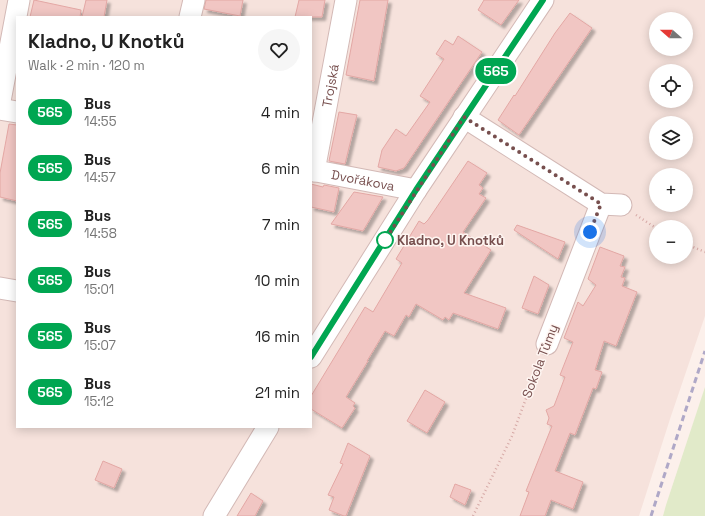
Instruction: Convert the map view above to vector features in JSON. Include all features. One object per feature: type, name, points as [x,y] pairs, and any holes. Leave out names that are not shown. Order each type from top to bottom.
[{"type":"street","points":[[17,16],[20,0]]},
{"type":"street","points":[[190,16],[194,0]]},
{"type":"street","name":"Trojská","points":[[312,171],[346,0]]},
{"type":"street","points":[[312,355],[416,190],[544,0]]},
{"type":"street","points":[[0,101],[16,20]]},
{"type":"street","points":[[0,109],[16,112]]},
{"type":"street","name":"Sokola Tůmy","points":[[464,117],[611,205],[547,344]]},
{"type":"street","name":"Dvořákova","points":[[312,171],[416,190]]},
{"type":"street","points":[[0,288],[16,292]]},
{"type":"street","points":[[214,516],[267,428]]},
{"type":"path","points":[[693,247],[705,252]]},
{"type":"path","name":"Sokola Tůmy","points":[[473,516],[512,436],[547,344]]},
{"type":"shaded area","points":[[0,0],[705,0],[705,316],[639,516],[0,516]]},
{"type":"green space","points":[[705,387],[705,516],[663,516],[666,505]]},
{"type":"building","points":[[34,0],[81,10],[80,16],[30,16]]},
{"type":"building","points":[[86,0],[107,0],[104,16],[82,16]]},
{"type":"building","points":[[206,0],[243,0],[240,16],[204,9]]},
{"type":"building","points":[[299,0],[325,0],[322,17],[295,16]]},
{"type":"building","points":[[360,0],[388,0],[374,81],[346,75]]},
{"type":"building","points":[[484,0],[519,0],[501,25],[478,10]]},
{"type":"building","points":[[570,13],[592,28],[519,135],[498,120],[555,33]]},
{"type":"building","points":[[458,36],[482,52],[404,168],[396,171],[378,167],[382,150],[396,129],[406,136],[430,102],[420,96],[444,59],[436,54],[445,40],[453,45]]},
{"type":"building","points":[[339,112],[357,115],[345,164],[329,161]]},
{"type":"building","points":[[9,124],[16,125],[16,201],[0,197],[0,173]]},
{"type":"building","points":[[468,161],[487,173],[479,185],[483,188],[479,194],[486,198],[463,232],[491,250],[464,293],[506,308],[498,329],[453,313],[449,320],[445,317],[443,320],[416,304],[409,317],[406,315],[394,336],[385,331],[367,361],[346,397],[355,403],[353,406],[355,408],[342,428],[312,410],[312,394],[365,307],[373,312],[402,263],[396,259],[419,221],[424,224]]},
{"type":"building","points":[[312,184],[323,187],[324,185],[339,188],[334,212],[312,207]]},
{"type":"building","points":[[354,192],[383,197],[363,231],[331,224]]},
{"type":"building","points":[[517,225],[565,242],[558,259],[514,230]]},
{"type":"building","points":[[600,247],[624,256],[620,266],[625,267],[621,277],[625,278],[622,286],[637,292],[616,346],[604,341],[595,370],[602,372],[596,389],[593,388],[575,435],[570,433],[555,471],[583,482],[573,509],[551,500],[545,516],[520,516],[529,492],[526,491],[552,426],[547,424],[549,418],[546,410],[554,406],[565,377],[560,375],[573,342],[564,338],[578,302],[583,306],[596,285],[588,279]]},
{"type":"building","points":[[534,276],[549,285],[538,314],[522,308]]},
{"type":"building","points":[[425,390],[445,402],[427,433],[407,421]]},
{"type":"building","points":[[348,443],[370,456],[346,516],[344,516],[329,510],[334,497],[328,495],[343,464],[340,463]]},
{"type":"building","points":[[103,461],[122,469],[114,488],[95,480]]},
{"type":"building","points":[[455,484],[471,490],[465,505],[450,497]]},
{"type":"building","points":[[251,493],[263,501],[255,516],[237,516]]},
{"type":"railway","points":[[651,516],[705,351]]},
{"type":"bus line","name":"565","points":[[312,355],[416,190],[543,0]]},
{"type":"place","name":"Kladno, U Knotků","points":[[385,240]]},
{"type":"route","points":[[385,240],[382,245],[464,117],[601,204],[590,232]]}]
